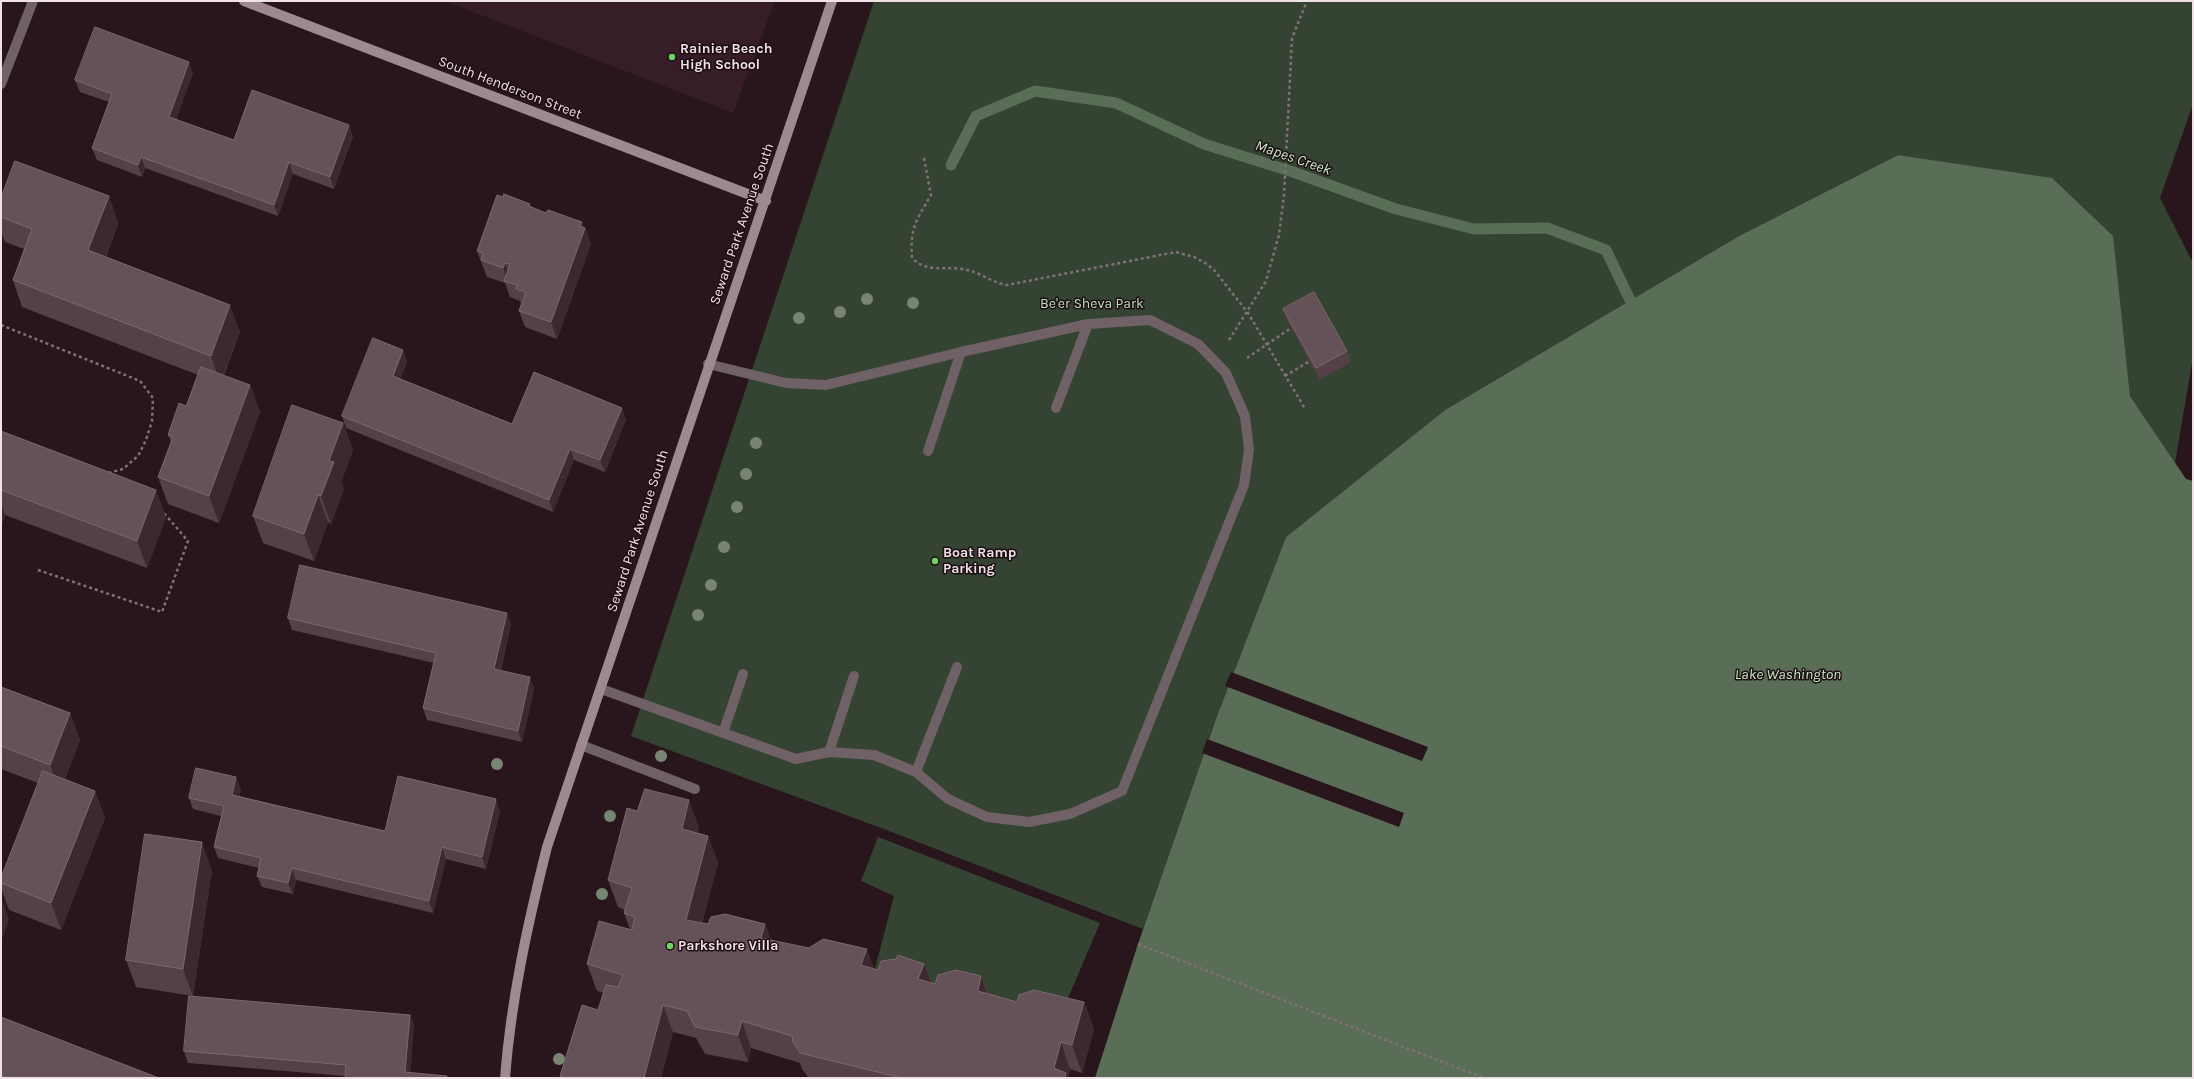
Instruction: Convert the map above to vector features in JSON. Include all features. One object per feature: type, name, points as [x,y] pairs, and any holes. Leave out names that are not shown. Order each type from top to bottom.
[{"type":"street","points":[[1,84],[33,1]]},
{"type":"street","name":"South Henderson Street","points":[[244,1],[766,201]]},
{"type":"street","name":"Seward Park Avenue South","points":[[505,1078],[514,999],[528,922],[547,847],[601,689],[708,364],[766,201],[832,1]]},
{"type":"street","points":[[601,689],[796,759],[829,752],[874,755],[916,772],[948,800],[987,817],[1029,822],[1070,814],[1122,791],[1244,485],[1249,450],[1245,416],[1226,373],[1216,360],[1198,344],[1150,320],[1088,324],[961,352],[826,385],[786,383],[708,364]]},
{"type":"street","points":[[1056,408],[1088,324]]},
{"type":"street","points":[[928,451],[961,352]]},
{"type":"street","points":[[916,772],[957,667]]},
{"type":"street","points":[[723,733],[743,674]]},
{"type":"street","points":[[829,752],[854,676]]},
{"type":"street","points":[[581,745],[695,789]]},
{"type":"path","points":[[1216,360],[1248,313],[1266,281],[1279,235],[1284,195],[1292,38],[1307,1]]},
{"type":"path","points":[[924,158],[931,195],[914,223],[911,232],[912,258],[923,266],[968,270],[999,284],[1015,285],[1176,252],[1207,264],[1215,271],[1248,313],[1304,407]]},
{"type":"path","points":[[1,325],[140,381],[153,398],[152,421],[138,456],[123,469],[107,473],[114,476]]},
{"type":"path","points":[[1226,373],[1291,328]]},
{"type":"path","points":[[1285,376],[1310,361]]},
{"type":"path","points":[[38,570],[162,612],[188,541],[162,511]]},
{"type":"path","points":[[1138,944],[1484,1078]]},
{"type":"shaded area","name":"Rainier Beach High School","points":[[445,1],[775,1],[733,113]]},
{"type":"green space","name":"Be'er Sheva Park","points":[[874,1],[2193,1],[2193,104],[2160,198],[2193,263],[2193,357],[2175,463],[2130,396],[2120,310],[1961,165],[1898,155],[1739,236],[1445,410],[1286,537],[1217,716],[1143,929],[884,829],[631,736]]},
{"type":"green space","points":[[878,837],[1100,923],[1060,1017],[874,972],[894,896],[861,881]]},
{"type":"water","name":"Lake Washington","points":[[1898,155],[2052,178],[2113,236],[2130,396],[2186,479],[2193,481],[2193,1078],[1095,1078],[1138,944],[1217,716],[1286,537],[1445,410],[1739,236]]},
{"type":"pier","points":[[1231,672],[1428,747],[1422,761],[1225,686]]},
{"type":"pier","points":[[1207,739],[1404,813],[1399,827],[1202,753]]},
{"type":"building","points":[[95,27],[189,62],[169,117],[234,140],[252,90],[349,125],[330,177],[289,162],[274,205],[141,157],[138,165],[92,148],[112,94],[75,80]]},
{"type":"building","points":[[15,161],[109,196],[88,250],[230,305],[211,356],[13,280],[32,229],[1,217],[1,198]]},
{"type":"building","points":[[504,194],[530,204],[529,206],[546,213],[548,210],[582,222],[580,226],[585,228],[551,322],[519,311],[526,292],[516,289],[517,285],[504,281],[510,264],[505,263],[503,268],[481,260],[483,253],[477,251],[497,195],[503,197]]},
{"type":"building","points":[[1314,292],[1347,351],[1316,368],[1283,309]]},
{"type":"building","points":[[373,338],[403,350],[393,376],[512,424],[534,372],[622,408],[600,460],[570,449],[549,500],[342,416]]},
{"type":"building","points":[[201,367],[250,385],[209,496],[158,477],[173,437],[168,435],[179,403],[186,406]]},
{"type":"building","points":[[292,405],[343,423],[329,461],[334,462],[321,496],[318,495],[304,534],[253,516]]},
{"type":"building","points":[[1,431],[156,490],[137,541],[1,490]]},
{"type":"building","points":[[300,565],[507,613],[494,669],[530,677],[518,731],[423,708],[436,653],[288,618]]},
{"type":"building","points":[[1,687],[70,713],[50,765],[1,746]]},
{"type":"building","points":[[196,768],[236,777],[232,795],[385,831],[398,776],[496,799],[482,857],[442,847],[429,901],[292,868],[288,883],[257,876],[261,858],[214,847],[224,806],[189,798]]},
{"type":"building","points":[[43,771],[95,791],[51,903],[1,883],[1,878]]},
{"type":"building","name":"Parkshore Villa","points":[[645,789],[689,800],[682,829],[708,836],[686,920],[708,924],[711,917],[725,914],[765,924],[761,938],[809,948],[823,939],[867,949],[861,965],[878,970],[881,961],[896,959],[898,955],[924,964],[918,979],[935,984],[938,975],[956,970],[981,976],[978,991],[1017,1002],[1019,995],[1034,990],[1084,1002],[1072,1045],[1061,1042],[1054,1068],[1066,1073],[1065,1078],[902,1078],[800,1053],[793,1042],[792,1036],[742,1021],[738,1035],[695,1027],[687,1011],[663,1005],[644,1078],[564,1078],[560,1076],[582,1005],[598,1010],[606,985],[618,987],[623,975],[587,964],[599,921],[632,930],[635,917],[624,913],[632,888],[608,880],[627,808],[637,811]]},
{"type":"building","points":[[145,834],[202,842],[183,969],[126,960]]},
{"type":"building","points":[[189,996],[410,1015],[405,1072],[447,1076],[447,1078],[345,1078],[346,1065],[184,1051]]},
{"type":"building","points":[[1,1017],[159,1078],[7,1078],[1,1076]]},
{"type":"waterway","name":"Mapes Creek","points":[[951,165],[976,116],[1035,91],[1116,103],[1204,144],[1293,172],[1396,209],[1474,229],[1547,228],[1606,250],[1630,300],[1639,312]]},
{"type":"place","name":"Rainier Beach High School","points":[[672,57]]},
{"type":"place","name":"Boat Ramp Parking","points":[[935,561]]},
{"type":"place","name":"Parkshore Villa","points":[[670,946]]}]
